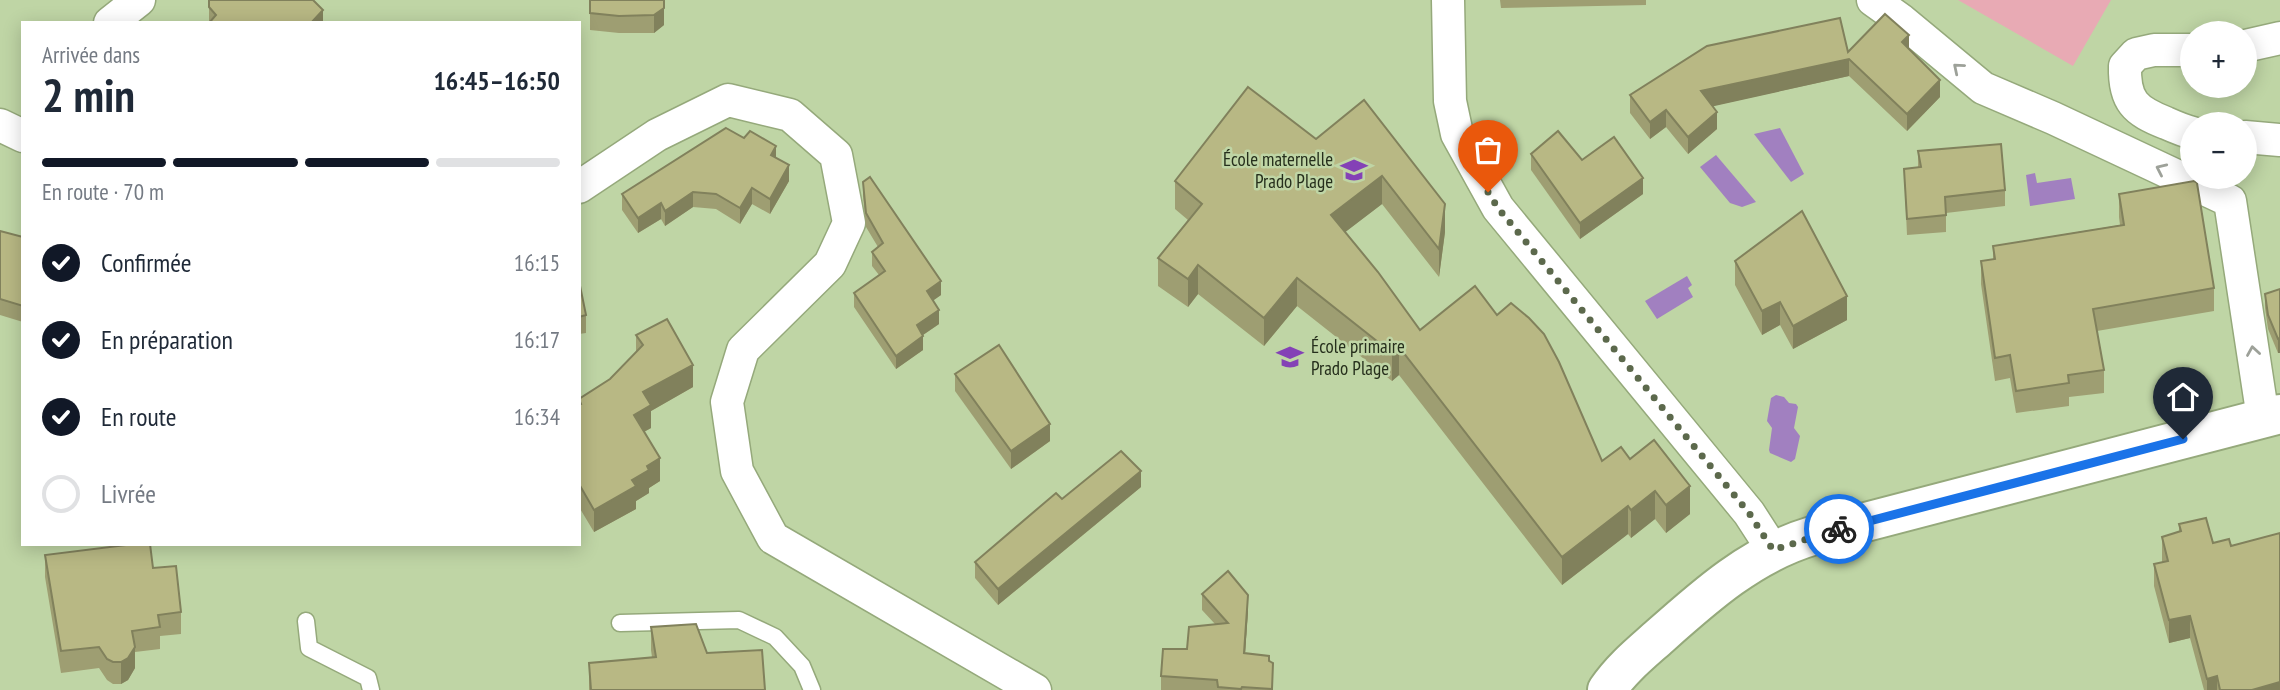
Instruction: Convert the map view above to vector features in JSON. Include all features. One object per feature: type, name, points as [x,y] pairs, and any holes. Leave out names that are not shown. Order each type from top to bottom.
[{"type":"street","points":[[113,21],[139,0]]},
{"type":"street","points":[[1448,0],[1450,101],[1457,134],[1498,208],[1749,513],[1773,550]]},
{"type":"street","points":[[1607,690],[1619,673],[1707,593],[1773,550],[1812,536],[2271,416],[2230,201],[1983,88],[1874,0]]},
{"type":"street","points":[[2257,43],[2280,38]]},
{"type":"street","points":[[2180,51],[2154,50],[2136,54],[2125,66],[2124,83],[2131,102],[2143,114],[2180,128]]},
{"type":"street","points":[[581,186],[657,135],[728,100],[790,115],[836,155],[849,223],[830,264],[743,351],[727,402],[737,471],[773,538],[1035,690]]},
{"type":"street","points":[[2257,138],[2280,140]]},
{"type":"lane","points":[[620,623],[739,620],[775,637],[802,666],[812,690]]},
{"type":"lane","points":[[306,621],[309,648],[368,678],[372,690]]},
{"type":"shaded area","points":[[1958,0],[2111,0],[2073,66]]},
{"type":"shaded area","points":[[1780,128],[1804,174],[1791,182],[1754,134]]},
{"type":"shaded area","points":[[1716,155],[1756,202],[1742,207],[1730,203],[1700,167]]},
{"type":"shaded area","points":[[2035,173],[2037,183],[2071,178],[2075,199],[2030,206],[2026,175]]},
{"type":"shaded area","points":[[1687,276],[1692,285],[1688,288],[1693,297],[1657,319],[1645,301]]},
{"type":"shaded area","points":[[1776,395],[1798,407],[1794,428],[1800,436],[1795,459],[1791,462],[1770,453],[1769,450],[1772,428],[1767,421],[1771,398]]},
{"type":"building","points":[[209,0],[313,0],[323,10],[313,21],[211,21],[216,15],[209,7]]},
{"type":"building","points":[[590,0],[664,0],[664,8],[654,15],[590,13]]},
{"type":"building","points":[[1885,14],[1909,35],[1902,42],[1940,80],[1907,114],[1849,59],[1701,91],[1717,112],[1688,137],[1666,110],[1650,122],[1630,95],[1707,46],[1840,18],[1848,52]]},
{"type":"building","points":[[1248,87],[1316,139],[1364,100],[1445,204],[1439,249],[1382,176],[1331,215],[1378,272],[1420,330],[1475,286],[1497,315],[1511,303],[1544,334],[1602,461],[1621,447],[1630,459],[1654,440],[1690,486],[1666,505],[1655,491],[1631,510],[1628,506],[1562,557],[1399,347],[1392,353],[1297,278],[1264,318],[1198,265],[1188,279],[1158,258],[1202,204],[1175,181]]},
{"type":"building","points":[[726,128],[744,138],[750,131],[776,146],[771,155],[789,165],[770,199],[752,188],[740,208],[716,194],[693,192],[665,211],[661,203],[638,218],[622,194]]},
{"type":"building","points":[[1558,131],[1582,160],[1614,137],[1643,178],[1580,223],[1531,154]]},
{"type":"building","points":[[2001,144],[2005,190],[1945,197],[1946,215],[1907,219],[1904,169],[1921,167],[1918,151]]},
{"type":"building","points":[[870,177],[941,281],[927,291],[939,310],[917,325],[923,336],[896,356],[854,293],[885,271],[872,252],[883,243],[866,213],[863,182]]},
{"type":"building","points":[[2180,183],[2180,189],[2198,189],[2214,288],[2093,309],[2104,370],[2068,375],[2069,383],[2016,391],[2010,355],[1995,358],[1981,261],[1995,259],[1993,246],[2124,225],[2119,194]]},
{"type":"building","points":[[1802,211],[1847,296],[1793,326],[1780,302],[1762,311],[1735,261]]},
{"type":"building","points":[[0,231],[21,236],[21,305],[0,299]]},
{"type":"building","points":[[2280,289],[2278,339],[2268,315],[2265,294]]},
{"type":"building","points":[[581,291],[586,315],[581,316]]},
{"type":"building","points":[[667,319],[693,365],[643,392],[651,405],[634,415],[660,458],[647,466],[649,470],[632,480],[636,486],[594,510],[581,487],[581,398],[610,379],[643,345],[636,335]]},
{"type":"building","points":[[999,345],[1050,424],[1011,451],[955,374]]},
{"type":"building","points":[[1121,451],[1141,471],[998,589],[975,562],[1056,493],[1062,499]]},
{"type":"building","points":[[2206,518],[2213,543],[2229,539],[2231,546],[2280,533],[2280,682],[2252,690],[2220,690],[2217,676],[2207,679],[2190,616],[2169,620],[2154,564],[2168,561],[2162,537],[2181,531],[2179,524]]},
{"type":"building","points":[[118,546],[150,546],[153,568],[176,566],[181,612],[158,615],[160,627],[132,631],[135,647],[128,658],[121,662],[107,659],[99,647],[61,651],[45,555]]},
{"type":"building","points":[[1228,571],[1248,595],[1244,653],[1269,656],[1269,661],[1273,663],[1272,689],[1218,687],[1217,680],[1161,676],[1163,649],[1187,649],[1189,627],[1228,623],[1202,594]]},
{"type":"building","points":[[696,624],[707,653],[762,650],[765,690],[591,690],[589,663],[656,657],[651,627]]},
{"type":"way so far","points":[[1488,192],[1498,208],[1749,513],[1773,550],[1839,529]]},
{"type":"place","name":"École maternelle Prado Plage","points":[[1354,170]]},
{"type":"place","name":"École primaire Prado Plage","points":[[1290,357]]},
{"type":"route","points":[[1839,529],[2183,439]]}]
